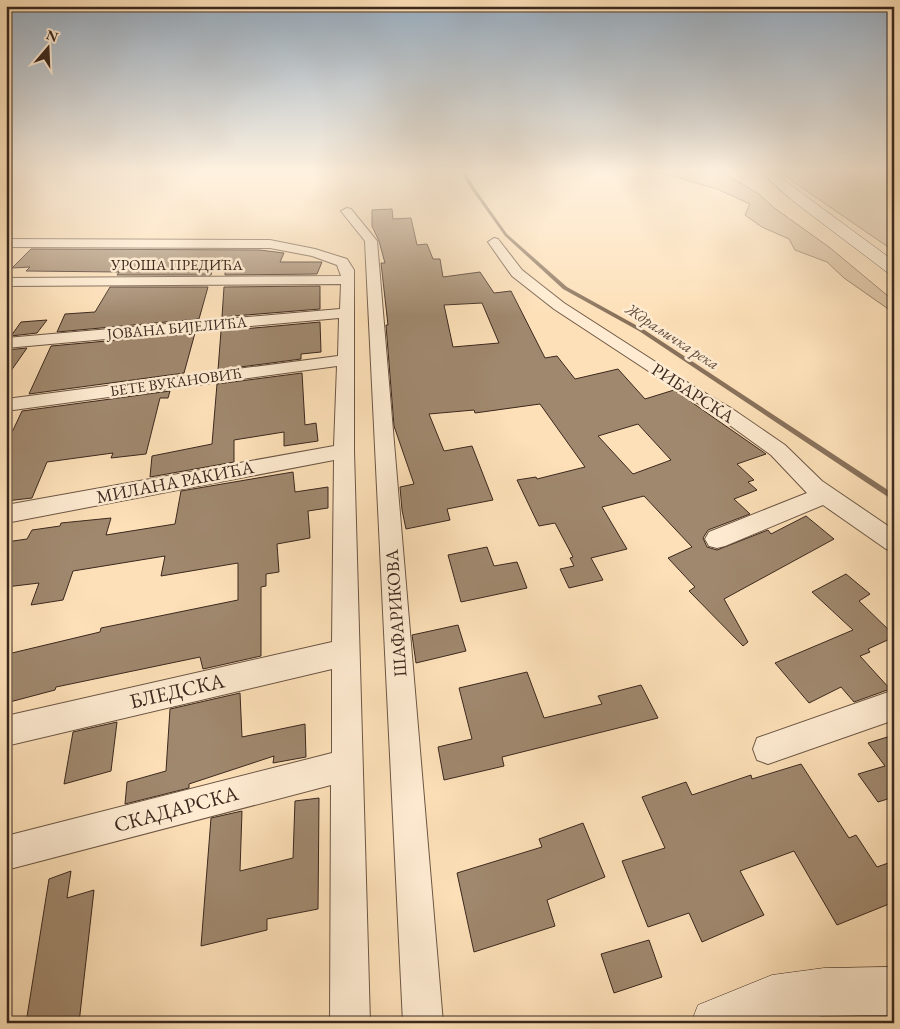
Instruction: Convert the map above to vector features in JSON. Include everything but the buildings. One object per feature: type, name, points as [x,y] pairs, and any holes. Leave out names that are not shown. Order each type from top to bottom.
[{"type":"main road","points":[[828,220],[894,269]]},
{"type":"main road","points":[[716,1023],[772,999],[824,992],[894,991]]},
{"type":"street","name":"ШАФАРИКОВА","points":[[355,220],[372,241],[423,1023]]},
{"type":"street","name":"РИБАРСКА","points":[[494,242],[517,273],[560,306],[687,390],[709,402],[778,450],[814,488],[894,542]]},
{"type":"street","points":[[6,243],[270,244],[315,253],[345,271],[347,313],[344,451],[347,652],[346,765],[350,1023]]},
{"type":"street","name":"УРОША ПРЕДИЋА","points":[[6,282],[345,271]]},
{"type":"street","name":"ЈОВАНА БИЈЕЛИЋА","points":[[6,343],[347,313]]},
{"type":"street","name":"БЕТЕ ВУКАНОВИЋ","points":[[6,405],[346,360]]},
{"type":"street","name":"МИЛАНА РАКИЋА","points":[[6,514],[344,451]]},
{"type":"street","points":[[717,540],[825,495]]},
{"type":"street","name":"БЛЕДСКА","points":[[6,731],[347,652]]},
{"type":"street","points":[[768,749],[894,705]]},
{"type":"street","name":"СКАДАРСКА","points":[[6,853],[346,765]]},
{"type":"shaded area","points":[[752,220],[791,220],[829,247],[894,301],[894,313],[844,278],[827,262],[795,250],[789,239],[762,227]]},
{"type":"shaded area","points":[[849,220],[894,220],[894,251]]},
{"type":"waterway","name":"Ждраљичка река","points":[[495,220],[506,235],[565,288],[641,330],[894,498]]}]
